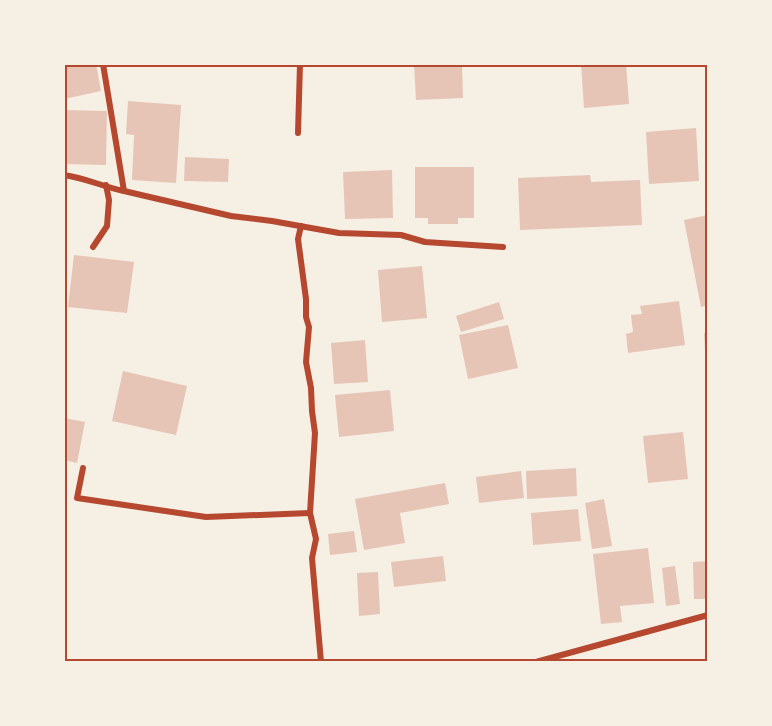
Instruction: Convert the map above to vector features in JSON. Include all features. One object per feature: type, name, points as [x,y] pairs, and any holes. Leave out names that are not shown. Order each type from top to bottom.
[{"type":"street","points":[[103,64],[124,191]]},
{"type":"street","points":[[298,133],[300,64]]},
{"type":"street","points":[[64,175],[106,185],[109,188],[231,216],[339,233],[400,235],[425,242],[503,247]]},
{"type":"street","points":[[93,247],[106,226],[109,200],[106,185]]},
{"type":"street","points":[[301,226],[298,239],[309,327],[306,362],[315,433],[310,513],[316,539],[312,558],[321,662]]},
{"type":"street","points":[[82,468],[76,498],[206,517],[310,513]]},
{"type":"street","points":[[536,662],[558,659],[708,615]]},
{"type":"building","points":[[64,64],[96,64],[101,91],[64,99]]},
{"type":"building","points":[[414,64],[462,64],[463,98],[416,100]]},
{"type":"building","points":[[581,64],[626,64],[629,104],[584,108]]},
{"type":"building","points":[[128,101],[181,105],[176,183],[132,180],[134,135],[126,134]]},
{"type":"building","points":[[64,110],[107,111],[106,165],[64,164]]},
{"type":"building","points":[[696,128],[699,181],[649,184],[646,132]]},
{"type":"building","points":[[185,157],[229,159],[228,182],[184,181]]},
{"type":"building","points":[[415,167],[474,167],[474,218],[458,218],[458,224],[428,224],[428,218],[415,218]]},
{"type":"building","points":[[392,170],[393,218],[345,219],[343,172]]},
{"type":"building","points":[[590,175],[591,182],[640,180],[642,225],[520,230],[518,178]]},
{"type":"building","points":[[708,215],[708,305],[701,307],[684,220]]},
{"type":"building","points":[[74,255],[134,262],[127,313],[68,307]]},
{"type":"building","points":[[422,266],[427,318],[382,322],[378,270]]},
{"type":"building","points":[[679,301],[685,345],[628,353],[626,334],[633,332],[631,315],[642,314],[640,306]]},
{"type":"building","points":[[499,302],[504,319],[461,332],[456,316]]},
{"type":"building","points":[[508,325],[518,368],[468,379],[459,335]]},
{"type":"building","points":[[704,333],[708,333],[708,365],[706,365]]},
{"type":"building","points":[[365,340],[368,382],[334,384],[331,343]]},
{"type":"building","points":[[123,371],[187,386],[176,435],[112,421]]},
{"type":"building","points":[[390,390],[394,431],[339,437],[335,395]]},
{"type":"building","points":[[64,418],[85,422],[77,463],[64,460]]},
{"type":"building","points":[[683,432],[688,479],[648,483],[643,436]]},
{"type":"building","points":[[576,468],[577,496],[527,499],[526,471]]},
{"type":"building","points":[[521,471],[524,498],[479,503],[476,477]]},
{"type":"building","points":[[445,483],[449,504],[400,513],[405,543],[364,550],[355,499]]},
{"type":"building","points":[[604,499],[612,546],[592,549],[585,503]]},
{"type":"building","points":[[578,509],[581,541],[533,545],[531,513]]},
{"type":"building","points":[[354,531],[357,552],[330,555],[328,534]]},
{"type":"building","points":[[648,548],[654,603],[620,606],[622,622],[601,624],[593,554]]},
{"type":"building","points":[[443,556],[446,581],[394,587],[391,562]]},
{"type":"building","points":[[708,561],[708,599],[694,599],[693,562]]},
{"type":"building","points":[[675,566],[680,604],[666,606],[662,568]]},
{"type":"building","points":[[378,572],[380,614],[359,616],[357,573]]}]
